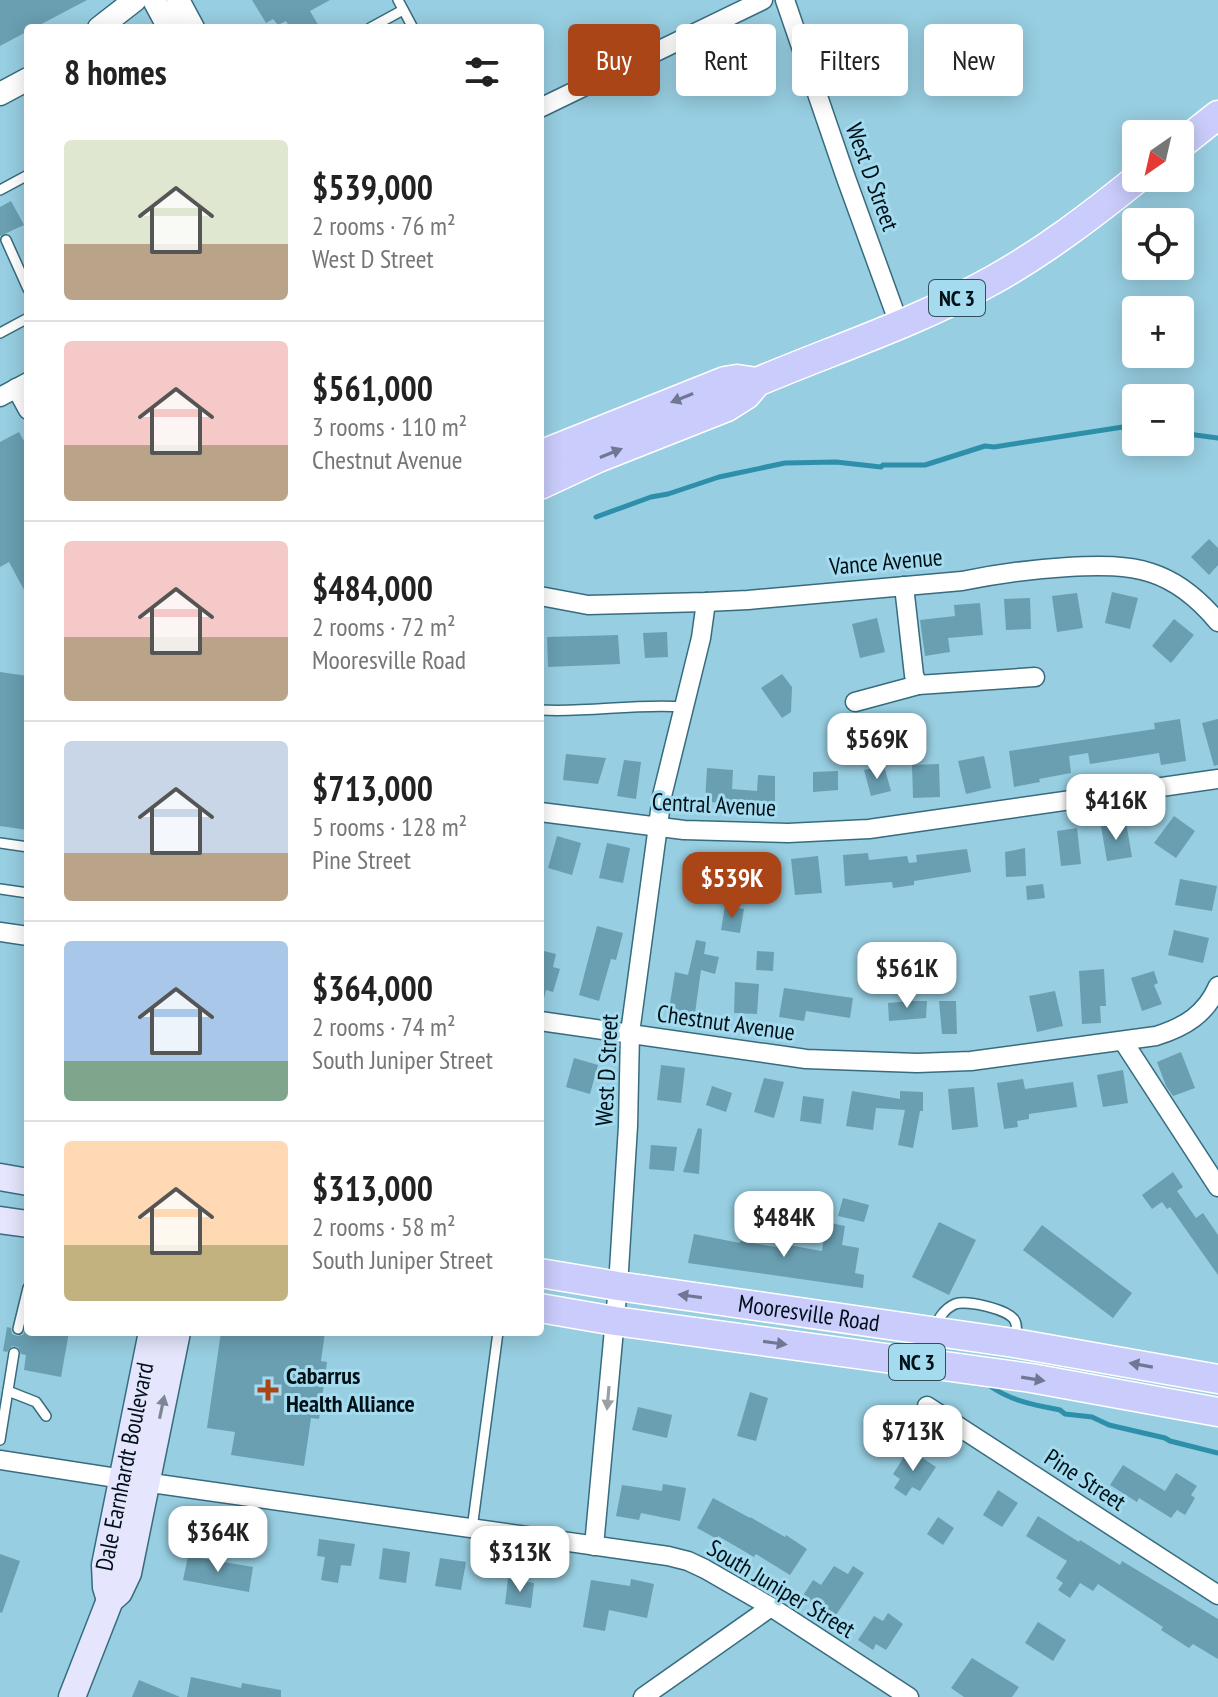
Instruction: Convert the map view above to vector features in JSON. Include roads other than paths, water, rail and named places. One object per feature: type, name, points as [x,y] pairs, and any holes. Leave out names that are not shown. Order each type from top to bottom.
[{"type":"main road","points":[[1194,134],[1218,115]]},
{"type":"main road","name":"NC 3","points":[[544,483],[598,458],[727,407],[746,395],[757,382],[943,305],[1004,273],[1085,220],[1122,191]]},
{"type":"main road","name":"NC 3","points":[[544,453],[725,381],[757,382]]},
{"type":"main road","points":[[0,1177],[24,1181]]},
{"type":"main road","points":[[0,1220],[24,1223]]},
{"type":"main road","name":"Mooresville Road","points":[[544,1274],[1014,1343],[1218,1379]]},
{"type":"main road","name":"Mooresville Road","points":[[544,1309],[1031,1378],[1218,1412]]},
{"type":"main road","name":"Dale Earnhardt Boulevard","points":[[135,1481],[152,1336]]},
{"type":"main road","name":"Dale Earnhardt Boulevard","points":[[72,1697],[110,1600],[105,1565],[135,1481],[176,1336]]},
{"type":"street","points":[[104,24],[135,0]]},
{"type":"street","points":[[154,0],[167,24]]},
{"type":"street","points":[[178,0],[191,24]]},
{"type":"street","points":[[544,106],[763,0]]},
{"type":"street","name":"West D Street","points":[[785,0],[899,324]]},
{"type":"street","points":[[0,94],[24,81]]},
{"type":"street","name":"Vance Avenue","points":[[544,597],[588,605],[748,600],[1106,565],[1152,572],[1175,583],[1200,601],[1218,622]]},
{"type":"street","points":[[904,586],[914,675],[918,685]]},
{"type":"street","name":"West D Street","points":[[594,1546],[618,1286],[628,1126],[630,1033],[662,796],[701,638],[706,602]]},
{"type":"street","points":[[855,702],[918,685],[1035,677]]},
{"type":"street","name":"Central Avenue","points":[[544,813],[684,830],[788,833],[869,829],[1218,779]]},
{"type":"street","points":[[0,932],[24,935]]},
{"type":"street","name":"Chestnut Avenue","points":[[544,1022],[806,1059],[917,1063],[971,1061],[1156,1036],[1175,1030],[1203,1011],[1216,995]]},
{"type":"street","points":[[1123,1041],[1218,1187]]},
{"type":"street","name":"Pine Street","points":[[927,1406],[1218,1595]]},
{"type":"street","name":"South Juniper Street","points":[[0,1460],[688,1561],[771,1607],[909,1697]]},
{"type":"street","points":[[643,1697],[771,1607]]},
{"type":"lane","points":[[398,0],[411,24]]},
{"type":"lane","points":[[377,24],[403,10]]},
{"type":"lane","points":[[0,190],[24,177]]},
{"type":"lane","points":[[6,240],[24,280]]},
{"type":"lane","points":[[0,333],[24,320]]},
{"type":"lane","points":[[544,710],[655,705],[684,707]]},
{"type":"lane","points":[[0,843],[24,846]]},
{"type":"lane","points":[[0,889],[24,892]]},
{"type":"lane","points":[[18,1329],[24,1304]]},
{"type":"lane","points":[[472,1529],[497,1336]]},
{"type":"lane","points":[[0,1440],[14,1353]]},
{"type":"lane","points":[[8,1391],[36,1402],[46,1416]]},
{"type":"waterway","points":[[596,517],[719,477],[785,463],[836,462],[881,467],[925,465],[985,446],[1122,427]]},
{"type":"waterway","points":[[1194,435],[1218,438]]},
{"type":"waterway","points":[[990,1386],[1015,1399],[1065,1414],[1092,1417],[1109,1425],[1218,1453]]},
{"type":"place","name":"Cabarrus Health Alliance","points":[[268,1390]]}]
